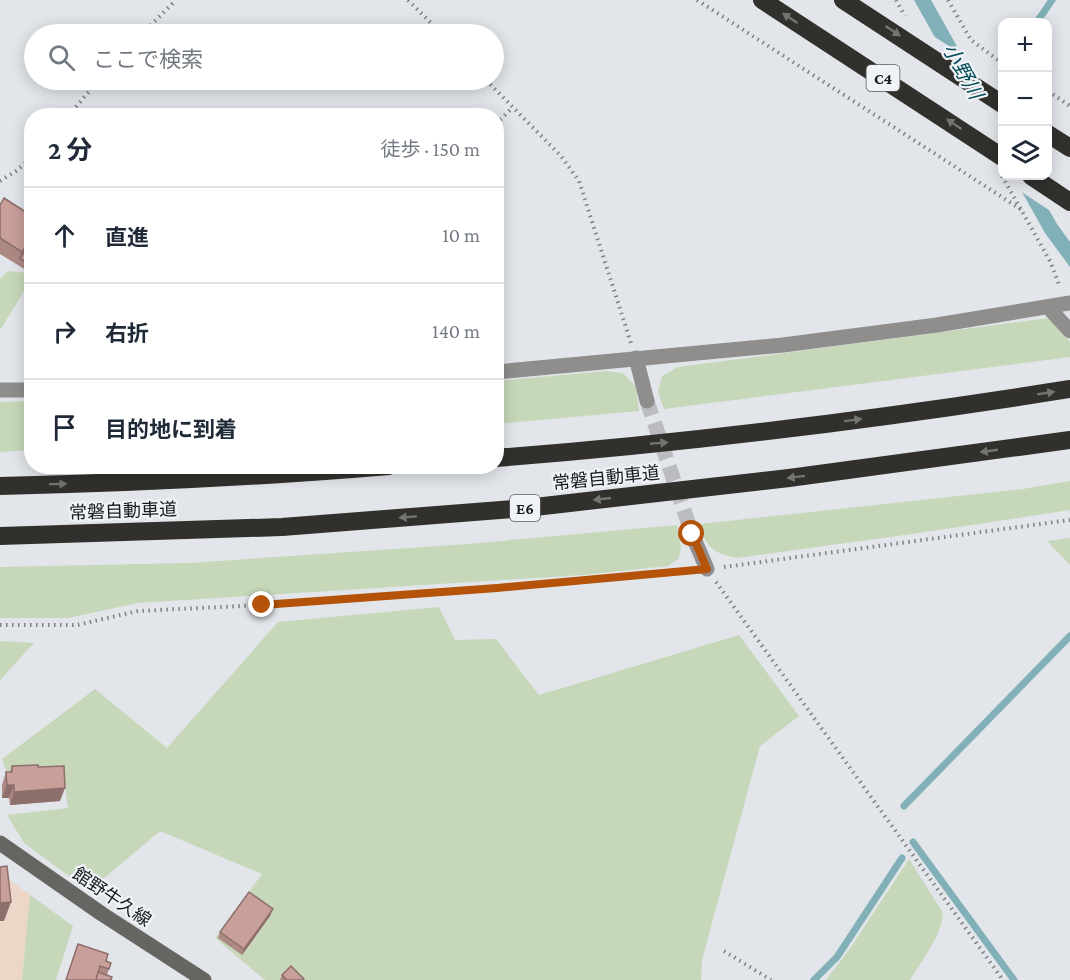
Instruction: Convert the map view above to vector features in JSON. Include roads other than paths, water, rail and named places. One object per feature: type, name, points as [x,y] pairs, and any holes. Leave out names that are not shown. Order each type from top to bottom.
[{"type":"highway","name":"C4","points":[[762,0],[998,154]]},
{"type":"highway","name":"C4","points":[[843,0],[998,101]]},
{"type":"highway","points":[[1052,137],[1070,148]]},
{"type":"highway","points":[[1037,180],[1070,201]]},
{"type":"highway","name":"常磐自動車道","points":[[504,457],[702,439],[959,406],[1070,389]]},
{"type":"highway","name":"常磐自動車道","points":[[0,536],[282,527],[526,507],[789,478],[1070,442]]},
{"type":"highway","name":"常磐自動車道","points":[[0,486],[291,474]]},
{"type":"main road","name":"館野牛久線","points":[[0,843],[102,914],[204,980]]},
{"type":"street","points":[[504,371],[783,345],[937,325],[1068,304]]},
{"type":"street","points":[[1048,308],[1070,331]]},
{"type":"street","points":[[636,358],[646,401]]},
{"type":"street","points":[[0,390],[24,390]]},
{"type":"street","points":[[692,534],[707,569]]},
{"type":"water","name":"小野川","points":[[914,0],[931,0],[998,120],[998,150]]},
{"type":"water","points":[[1015,180],[1032,180],[1070,242],[1070,267],[1045,233]]},
{"type":"waterway","points":[[1040,18],[1052,0]]},
{"type":"waterway","points":[[904,806],[1070,636]]},
{"type":"waterway","points":[[913,842],[1014,980]]},
{"type":"waterway","points":[[814,980],[837,957],[902,858]]},
{"type":"tunnel","points":[[647,401],[692,534]]}]
